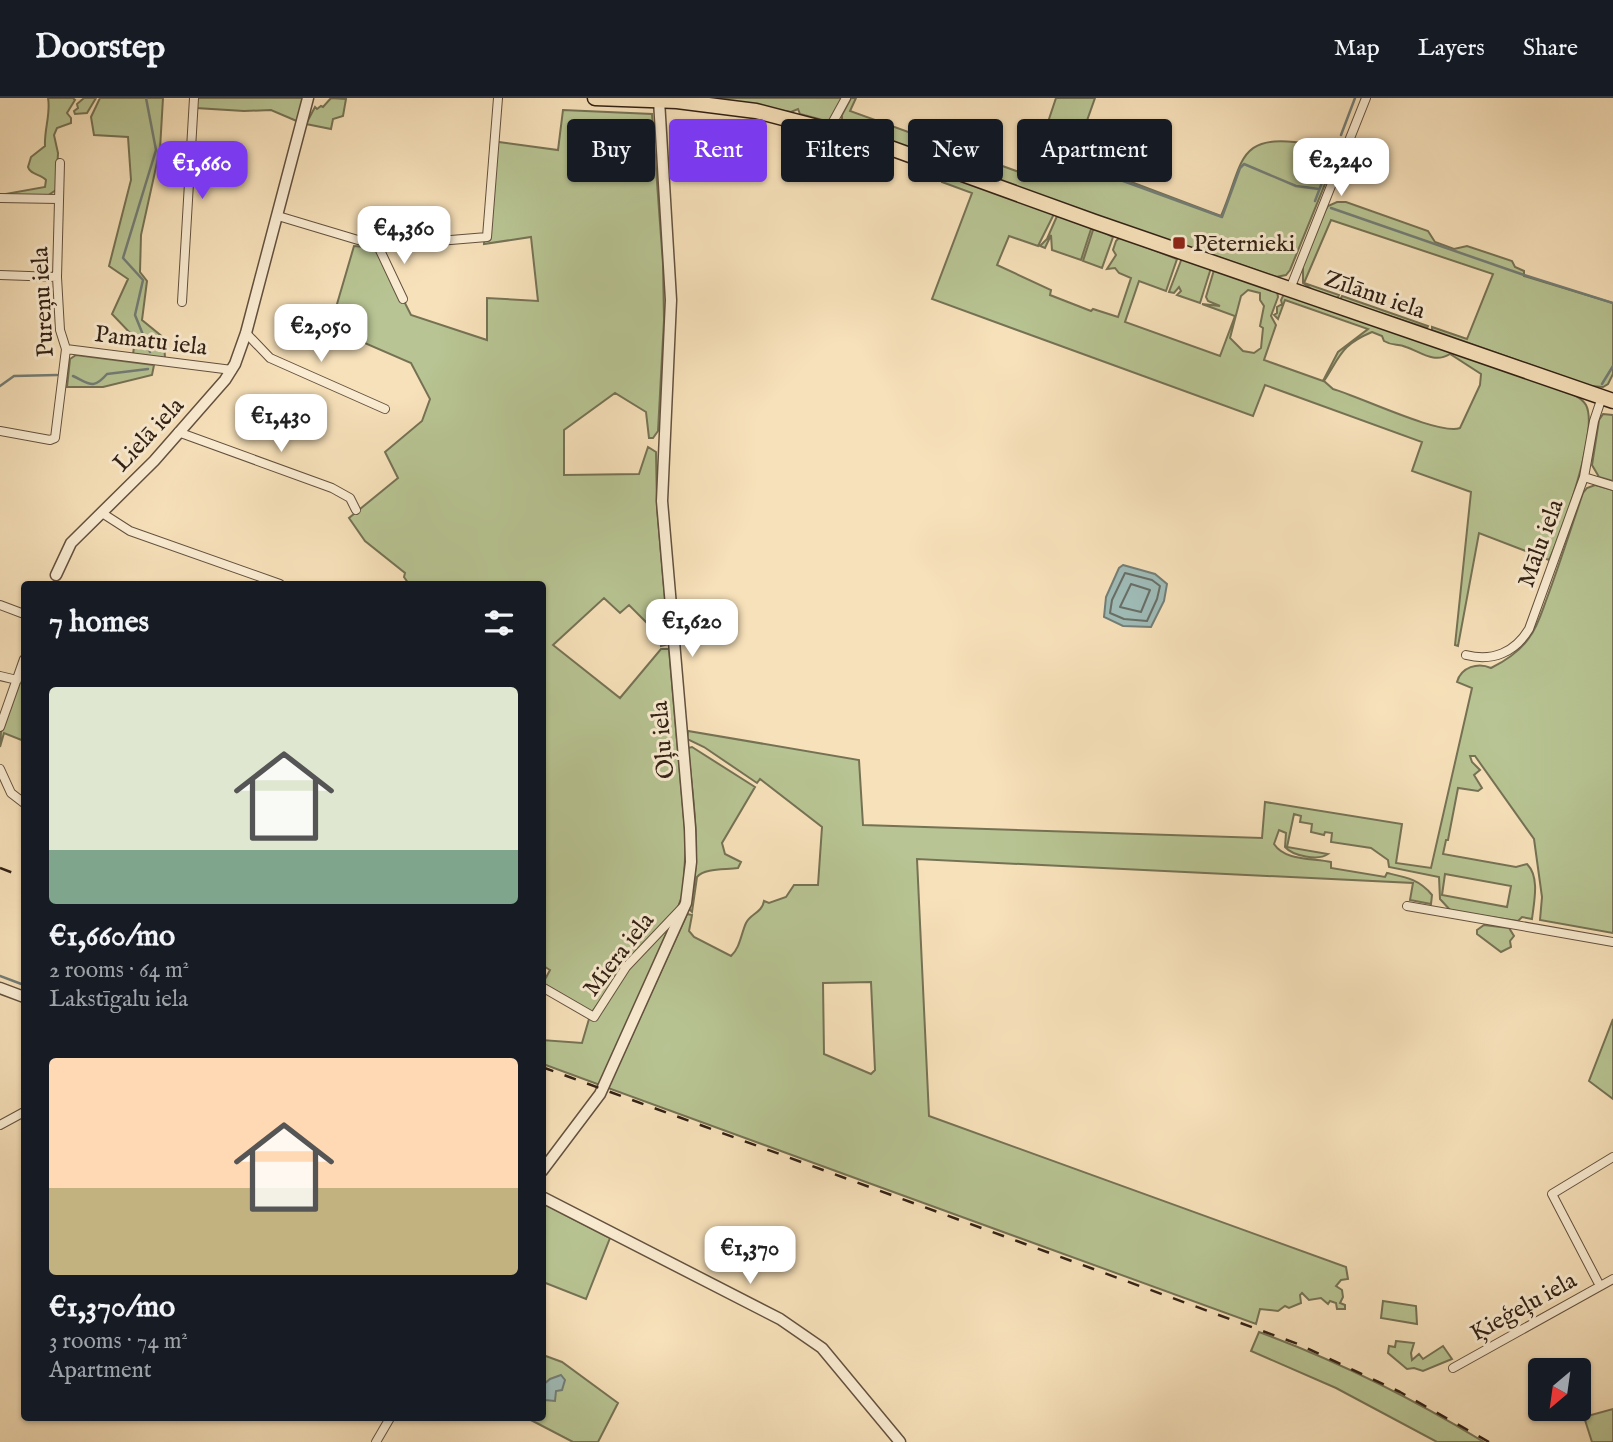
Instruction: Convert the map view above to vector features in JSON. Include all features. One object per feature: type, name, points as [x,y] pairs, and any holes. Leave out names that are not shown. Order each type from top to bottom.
[{"type":"highway","name":"Zīlānu iela","points":[[595,98],[659,100],[756,111],[788,119]]},
{"type":"highway","name":"Zīlānu iela","points":[[894,150],[1608,399]]},
{"type":"street","points":[[182,302],[194,98]]},
{"type":"street","name":"Lielā iela","points":[[54,580],[71,543],[154,461],[218,390],[232,370],[246,334],[308,98]]},
{"type":"street","points":[[278,216],[378,246],[487,237],[498,98]]},
{"type":"street","points":[[834,119],[846,98]]},
{"type":"street","points":[[1290,289],[1366,98]]},
{"type":"street","name":"Oļu iela","points":[[546,1166],[600,1094],[686,903],[691,862],[662,501],[670,300],[659,100]]},
{"type":"street","name":"Pureņu iela","points":[[0,431],[50,440],[55,438],[66,349],[60,330],[57,278],[60,163]]},
{"type":"street","points":[[0,198],[58,199]]},
{"type":"street","points":[[378,246],[403,299]]},
{"type":"street","points":[[0,275],[57,278]]},
{"type":"street","points":[[246,334],[270,358],[385,408]]},
{"type":"street","name":"Pamatu iela","points":[[66,349],[232,370]]},
{"type":"street","name":"Mālu iela","points":[[1466,655],[1479,658],[1500,655],[1514,647],[1525,636],[1584,477],[1594,421],[1608,399]]},
{"type":"street","points":[[178,432],[332,488],[350,498],[356,510]]},
{"type":"street","points":[[1584,477],[1613,486]]},
{"type":"street","points":[[102,513],[131,531],[272,581]]},
{"type":"street","points":[[0,605],[21,613]]},
{"type":"street","points":[[0,727],[21,668]]},
{"type":"street","points":[[0,676],[17,680]]},
{"type":"street","points":[[0,769],[7,788],[21,800]]},
{"type":"street","name":"Miera iela","points":[[546,989],[594,1017],[626,967],[686,903]]},
{"type":"street","points":[[1407,906],[1613,942]]},
{"type":"street","points":[[0,988],[21,996]]},
{"type":"street","points":[[0,1125],[21,1114]]},
{"type":"street","points":[[1600,1286],[1552,1194],[1613,1157]]},
{"type":"street","points":[[546,1199],[780,1319],[804,1334],[838,1364],[900,1442]]},
{"type":"street","name":"Ķieģeļu iela","points":[[1453,1368],[1613,1279]]},
{"type":"street","points":[[376,1442],[388,1421]]},
{"type":"green space","points":[[48,98],[75,100],[67,113],[71,123],[57,128],[54,135],[58,153],[56,190],[47,196],[0,195],[45,187],[46,180],[31,172],[28,167],[31,157],[45,146]]},
{"type":"green space","points":[[84,98],[96,98],[87,113],[75,114],[77,104]]},
{"type":"green space","points":[[100,98],[163,98],[160,149],[141,235],[140,272],[147,281],[142,320],[164,338],[165,359],[133,355],[135,338],[112,314],[128,279],[109,266],[131,180],[128,137],[94,135],[91,117]]},
{"type":"green space","points":[[196,98],[303,99],[299,122],[271,110],[196,108]]},
{"type":"green space","points":[[331,98],[346,99],[343,116],[333,119],[331,129],[306,124],[315,107],[323,107]]},
{"type":"green space","points":[[702,98],[844,98],[832,119],[800,114],[798,109],[791,112]]},
{"type":"green space","points":[[851,98],[856,98],[850,111],[872,119],[842,119]]},
{"type":"green space","points":[[1056,98],[1095,98],[1088,119],[1049,119]]},
{"type":"green space","points":[[563,110],[652,114],[652,119],[567,119],[567,182],[655,182],[655,155],[664,320],[658,431],[653,438],[649,438],[646,412],[615,393],[564,430],[564,475],[639,474],[648,447],[656,452],[657,508],[669,644],[661,646],[661,637],[629,605],[620,613],[604,598],[553,645],[620,698],[661,649],[669,649],[686,842],[683,893],[678,907],[625,966],[592,1012],[546,985],[550,970],[546,968],[546,581],[407,581],[405,573],[365,541],[349,518],[398,478],[385,452],[422,421],[430,399],[411,363],[330,328],[354,246],[377,248],[411,315],[487,340],[487,298],[538,301],[531,237],[484,244],[491,141],[558,150]]},
{"type":"green space","points":[[894,127],[908,132],[908,148],[894,143]]},
{"type":"green space","points":[[1286,141],[1310,144],[1325,150],[1334,162],[1290,270],[1286,275],[1276,277],[1183,243],[1175,243],[1000,182],[1003,182],[1003,166],[1017,171],[1017,182],[1131,182],[1221,216],[1240,165],[1246,154],[1255,147],[1268,142]]},
{"type":"green space","points":[[942,182],[969,182],[1054,214],[1038,246],[1009,236],[997,265],[1051,290],[1050,295],[1091,311],[1093,309],[1118,317],[1131,278],[1119,273],[1115,268],[1107,269],[1116,255],[1113,250],[1120,237],[1177,259],[1166,291],[1139,281],[1125,322],[1220,356],[1235,316],[1202,304],[1220,306],[1208,301],[1206,297],[1214,270],[1277,291],[1278,297],[1271,316],[1276,325],[1264,360],[1323,381],[1338,352],[1368,329],[1285,300],[1278,319],[1274,315],[1277,313],[1277,307],[1282,304],[1284,294],[1578,397],[1586,405],[1589,418],[1588,436],[1570,506],[1549,560],[1479,533],[1458,646],[1455,645],[1471,492],[1412,471],[1422,442],[1265,385],[1253,416],[932,299],[972,193]],"holes":[[[1248,290],[1260,293],[1264,306],[1260,326],[1263,328],[1261,348],[1254,353],[1243,351],[1230,338],[1241,296]],[[1372,332],[1382,336],[1387,343],[1428,356],[1438,358],[1450,354],[1481,374],[1480,385],[1460,428],[1450,429],[1418,421],[1333,389],[1324,381],[1338,357],[1354,341]]]},
{"type":"green space","points":[[1346,202],[1428,231],[1435,242],[1454,249],[1467,246],[1512,261],[1515,267],[1524,271],[1524,276],[1613,303],[1613,374],[1608,384],[1603,387],[1590,386],[1432,330],[1432,327],[1467,339],[1493,274],[1331,220],[1304,283],[1339,295],[1337,299],[1316,292],[1303,283],[1303,264],[1325,211],[1328,206]]},
{"type":"green space","points":[[1057,216],[1092,226],[1081,260],[1052,250],[1051,235],[1045,248],[1040,246],[1047,239]]},
{"type":"green space","points":[[1094,227],[1113,237],[1102,268],[1083,261]]},
{"type":"green space","points":[[1182,258],[1211,268],[1200,303],[1177,295],[1181,291],[1179,287],[1174,293],[1169,292]]},
{"type":"green space","points":[[1342,296],[1428,326],[1427,328],[1340,300]]},
{"type":"green space","points":[[76,355],[154,365],[152,375],[103,387],[67,387],[70,359]]},
{"type":"green space","points":[[1603,414],[1613,415],[1613,481],[1599,477],[1592,465],[1599,420]]},
{"type":"green space","points":[[1595,485],[1613,490],[1613,933],[1540,920],[1542,897],[1534,839],[1475,756],[1470,756],[1480,770],[1474,775],[1482,788],[1478,791],[1458,788],[1443,854],[1516,867],[1527,864],[1535,883],[1532,919],[1522,917],[1518,921],[1451,911],[1440,899],[1439,877],[1389,867],[1388,860],[1371,848],[1331,842],[1332,833],[1325,832],[1324,835],[1311,832],[1312,824],[1300,822],[1301,816],[1294,814],[1287,847],[1328,854],[1312,857],[1294,853],[1285,847],[1286,833],[1279,830],[1274,844],[1285,853],[1331,862],[1331,868],[1385,877],[1387,873],[1411,880],[1422,885],[1432,895],[1431,904],[1410,900],[1413,883],[917,859],[929,1116],[1346,1267],[1348,1279],[1341,1280],[1336,1286],[1342,1290],[1340,1303],[1345,1305],[1345,1309],[1337,1309],[1336,1303],[1330,1301],[1328,1304],[1321,1298],[1309,1300],[1302,1293],[1301,1303],[1289,1308],[1285,1306],[1278,1311],[1260,1309],[1256,1324],[608,1088],[687,914],[692,915],[689,931],[694,937],[731,956],[746,923],[761,908],[764,901],[769,903],[786,897],[794,885],[818,885],[822,827],[760,779],[757,783],[704,747],[687,739],[688,731],[859,760],[863,825],[1262,838],[1265,802],[1402,824],[1396,863],[1431,868],[1472,688],[1457,682],[1459,677],[1471,667],[1491,668],[1502,662],[1521,647],[1532,633],[1540,618],[1587,488]],"holes":[[[1445,874],[1511,886],[1507,907],[1442,895]],[[871,982],[875,1070],[871,1074],[824,1054],[823,983]]]},
{"type":"green space","points":[[21,678],[21,740],[4,733],[0,747],[1,732]]},
{"type":"green space","points":[[692,747],[755,787],[722,843],[725,854],[741,862],[738,868],[710,871],[697,877],[692,912],[689,909],[696,849],[688,748]]},
{"type":"green space","points":[[1484,925],[1509,928],[1514,936],[1510,941],[1511,947],[1501,952],[1477,934],[1477,930]]},
{"type":"green space","points":[[666,927],[669,928],[600,1085],[546,1065],[546,1040],[582,1043],[589,1019],[593,1019],[628,970]]},
{"type":"green space","points":[[1613,1019],[1613,1099],[1589,1081]]},
{"type":"green space","points":[[546,1205],[610,1238],[586,1299],[546,1283]]},
{"type":"green space","points":[[1383,1301],[1416,1306],[1417,1324],[1381,1318]]},
{"type":"green space","points":[[1259,1332],[1374,1381],[1484,1442],[1437,1442],[1336,1388],[1251,1351]]},
{"type":"green space","points":[[1396,1341],[1414,1343],[1412,1360],[1419,1354],[1423,1359],[1443,1346],[1452,1359],[1423,1371],[1407,1369],[1388,1353],[1389,1346],[1395,1347]]},
{"type":"green space","points":[[546,1356],[562,1362],[618,1403],[598,1442],[573,1442],[533,1421],[546,1421]]},
{"type":"green space","points":[[1613,1409],[1613,1442],[1592,1442],[1585,1421],[1591,1421],[1591,1415]]},
{"type":"water","points":[[1123,565],[1155,574],[1167,584],[1164,601],[1151,627],[1123,626],[1104,617],[1106,597],[1119,568]]},
{"type":"water","points":[[561,1375],[565,1380],[562,1390],[556,1391],[555,1401],[546,1400],[546,1382]]},
{"type":"waterway","points":[[146,98],[156,150],[123,258],[143,280],[135,315],[150,352]]},
{"type":"waterway","points":[[1341,135],[1355,98]]},
{"type":"waterway","points":[[1315,201],[1331,159]]},
{"type":"waterway","points":[[1126,182],[1222,217],[1240,168],[1244,164],[1296,186],[1319,189]]},
{"type":"waterway","points":[[1331,208],[1613,303]]},
{"type":"waterway","points":[[1602,384],[1613,366]]},
{"type":"waterway","points":[[73,376],[95,384],[107,374],[148,369]]},
{"type":"waterway","points":[[0,386],[14,376],[57,375]]},
{"type":"waterway","points":[[0,976],[21,984]]},
{"type":"railway","points":[[0,868],[21,876]]},
{"type":"railway","points":[[546,1068],[1298,1344],[1400,1392],[1489,1442]]},
{"type":"place","name":"Pēternieki","points":[[1179,243]]}]
